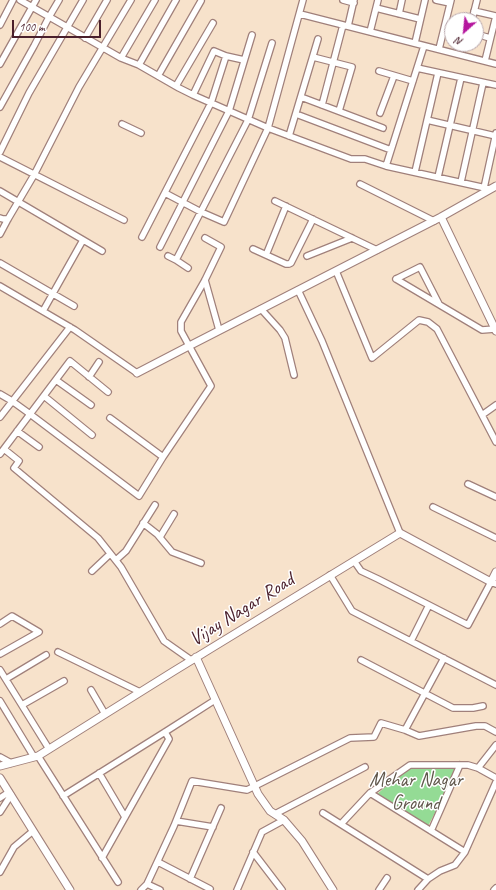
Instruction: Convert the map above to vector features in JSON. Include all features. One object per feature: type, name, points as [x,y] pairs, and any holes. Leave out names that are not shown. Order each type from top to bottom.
[{"type":"street","points":[[0,25],[13,0]]},
{"type":"street","points":[[20,0],[121,58],[139,65],[193,95],[248,120],[351,159],[365,159],[386,166],[490,188]]},
{"type":"street","points":[[0,64],[36,0]]},
{"type":"street","points":[[0,107],[59,0]]},
{"type":"street","points":[[0,152],[30,93],[83,0]]},
{"type":"street","points":[[85,38],[107,0]]},
{"type":"street","points":[[0,234],[34,175],[79,87],[130,0]]},
{"type":"street","points":[[121,58],[155,0]]},
{"type":"street","points":[[139,65],[176,0]]},
{"type":"street","points":[[165,193],[224,222],[268,128],[303,0]]},
{"type":"street","points":[[322,105],[333,62],[354,1],[343,0]]},
{"type":"street","points":[[370,32],[378,0]]},
{"type":"street","points":[[399,14],[402,0]]},
{"type":"street","points":[[415,43],[425,0]]},
{"type":"street","points":[[436,0],[451,2],[448,12]]},
{"type":"street","points":[[477,0],[474,11],[496,16],[485,61]]},
{"type":"street","points":[[158,76],[201,1]]},
{"type":"street","points":[[376,8],[420,19]]},
{"type":"street","points":[[300,14],[496,64]]},
{"type":"street","points":[[176,86],[213,23]]},
{"type":"street","points":[[439,49],[444,26]]},
{"type":"street","points":[[160,247],[229,111],[252,35]]},
{"type":"street","points":[[484,36],[490,38]]},
{"type":"street","points":[[289,136],[318,39]]},
{"type":"street","points":[[176,260],[248,120],[272,43]]},
{"type":"street","points":[[386,166],[424,46]]},
{"type":"street","points":[[193,95],[214,51],[226,56],[244,60]]},
{"type":"street","points":[[142,237],[211,103],[226,56]]},
{"type":"street","points":[[313,57],[352,67],[338,111]]},
{"type":"street","points":[[417,68],[496,85]]},
{"type":"street","points":[[379,71],[413,81]]},
{"type":"street","points":[[415,172],[438,73]]},
{"type":"street","points":[[380,113],[394,76]]},
{"type":"street","points":[[438,177],[461,78]]},
{"type":"street","points":[[460,182],[483,82]]},
{"type":"street","points":[[301,97],[383,128]]},
{"type":"street","points":[[296,114],[390,150]]},
{"type":"street","points":[[427,120],[496,135],[490,188]]},
{"type":"street","points":[[122,124],[141,134]]},
{"type":"street","points":[[0,158],[124,220]]},
{"type":"street","points":[[360,184],[438,219],[495,330],[482,330],[439,305],[396,279],[420,267],[439,305]]},
{"type":"street","points":[[0,286],[70,327],[137,373],[438,219],[490,188]]},
{"type":"street","points":[[0,191],[102,251]]},
{"type":"street","points":[[275,201],[377,250]]},
{"type":"street","points":[[266,255],[286,206]]},
{"type":"street","points":[[0,218],[8,219]]},
{"type":"street","points":[[253,249],[286,264],[291,263],[313,219]]},
{"type":"street","points":[[0,394],[30,414],[139,496],[163,457],[211,386],[181,331],[181,322],[205,280],[221,246],[205,238]]},
{"type":"street","points":[[306,256],[352,238]]},
{"type":"street","points":[[43,311],[83,240]]},
{"type":"street","points":[[168,256],[188,268]]},
{"type":"street","points":[[0,263],[74,306]]},
{"type":"street","points":[[336,271],[372,358],[419,320],[428,322],[437,330],[496,442]]},
{"type":"street","points":[[205,280],[219,330]]},
{"type":"street","points":[[298,290],[322,341],[400,533],[494,583]]},
{"type":"street","points":[[261,309],[280,330],[285,338],[294,375]]},
{"type":"street","points":[[0,417],[70,327]]},
{"type":"street","points":[[0,454],[70,362],[108,392]]},
{"type":"street","points":[[89,377],[99,362]]},
{"type":"street","points":[[56,380],[90,405]]},
{"type":"street","points":[[44,396],[92,436]]},
{"type":"street","points":[[482,415],[496,406]]},
{"type":"street","points":[[110,418],[163,457]]},
{"type":"street","points":[[17,431],[39,447]]},
{"type":"street","points":[[4,449],[19,461],[14,468],[98,538],[121,567],[164,641],[194,659],[215,700],[258,794],[270,811],[284,820],[302,841],[331,889]]},
{"type":"street","points":[[468,484],[496,497]]},
{"type":"street","points":[[116,560],[126,551],[155,505]]},
{"type":"street","points":[[433,507],[496,538]]},
{"type":"street","points":[[160,538],[174,514]]},
{"type":"street","points":[[143,523],[157,534],[172,552],[201,563]]},
{"type":"street","name":"Vijay Nagar Road","points":[[0,766],[36,756],[49,749],[400,533]]},
{"type":"street","points":[[92,571],[110,554]]},
{"type":"street","points":[[354,561],[361,571],[468,625],[494,583],[496,572]]},
{"type":"street","points":[[330,575],[352,611],[495,682]]},
{"type":"street","points":[[411,641],[429,605]]},
{"type":"street","points":[[0,624],[12,616],[38,632],[0,654]]},
{"type":"street","points":[[58,652],[140,692]]},
{"type":"street","points":[[6,679],[46,655]]},
{"type":"street","points":[[404,730],[444,658]]},
{"type":"street","points":[[361,660],[452,708],[472,708],[483,706]]},
{"type":"street","points":[[0,670],[49,749]]},
{"type":"street","points":[[22,705],[64,680]]},
{"type":"street","points":[[91,690],[105,714]]},
{"type":"street","points":[[63,796],[215,700]]},
{"type":"street","points":[[0,701],[118,882]]},
{"type":"street","points":[[141,890],[147,884],[158,862],[192,780],[247,790],[350,738],[374,737],[381,723],[422,736],[476,726],[485,726],[496,732]]},
{"type":"street","points":[[102,858],[169,739],[165,732]]},
{"type":"street","points":[[478,768],[496,745]]},
{"type":"street","points":[[0,757],[10,763]]},
{"type":"street","points":[[341,824],[370,793],[410,765],[468,765],[478,768],[496,778]]},
{"type":"street","points":[[431,831],[460,765]]},
{"type":"street","points":[[275,814],[365,767]]},
{"type":"street","points":[[99,773],[125,817]]},
{"type":"street","points":[[0,778],[70,890]]},
{"type":"street","points":[[418,890],[428,879],[440,871],[455,865],[465,852],[495,789],[496,782]]},
{"type":"street","points":[[0,798],[10,793]]},
{"type":"street","points":[[0,812],[10,793]]},
{"type":"street","points":[[370,793],[465,852]]},
{"type":"street","points":[[190,879],[221,808]]},
{"type":"street","points":[[323,813],[428,879]]},
{"type":"street","points":[[237,890],[262,832],[284,820]]},
{"type":"street","points":[[176,821],[213,827]]},
{"type":"street","points":[[0,872],[14,847],[33,831]]},
{"type":"street","points":[[253,852],[282,890]]},
{"type":"street","points":[[158,862],[210,889]]},
{"type":"street","points":[[379,890],[387,878]]},
{"type":"street","points":[[147,884],[160,890]]},
{"type":"green space","name":"Mehar Nagar Ground","points":[[410,765],[460,765],[427,828],[375,796]]}]
